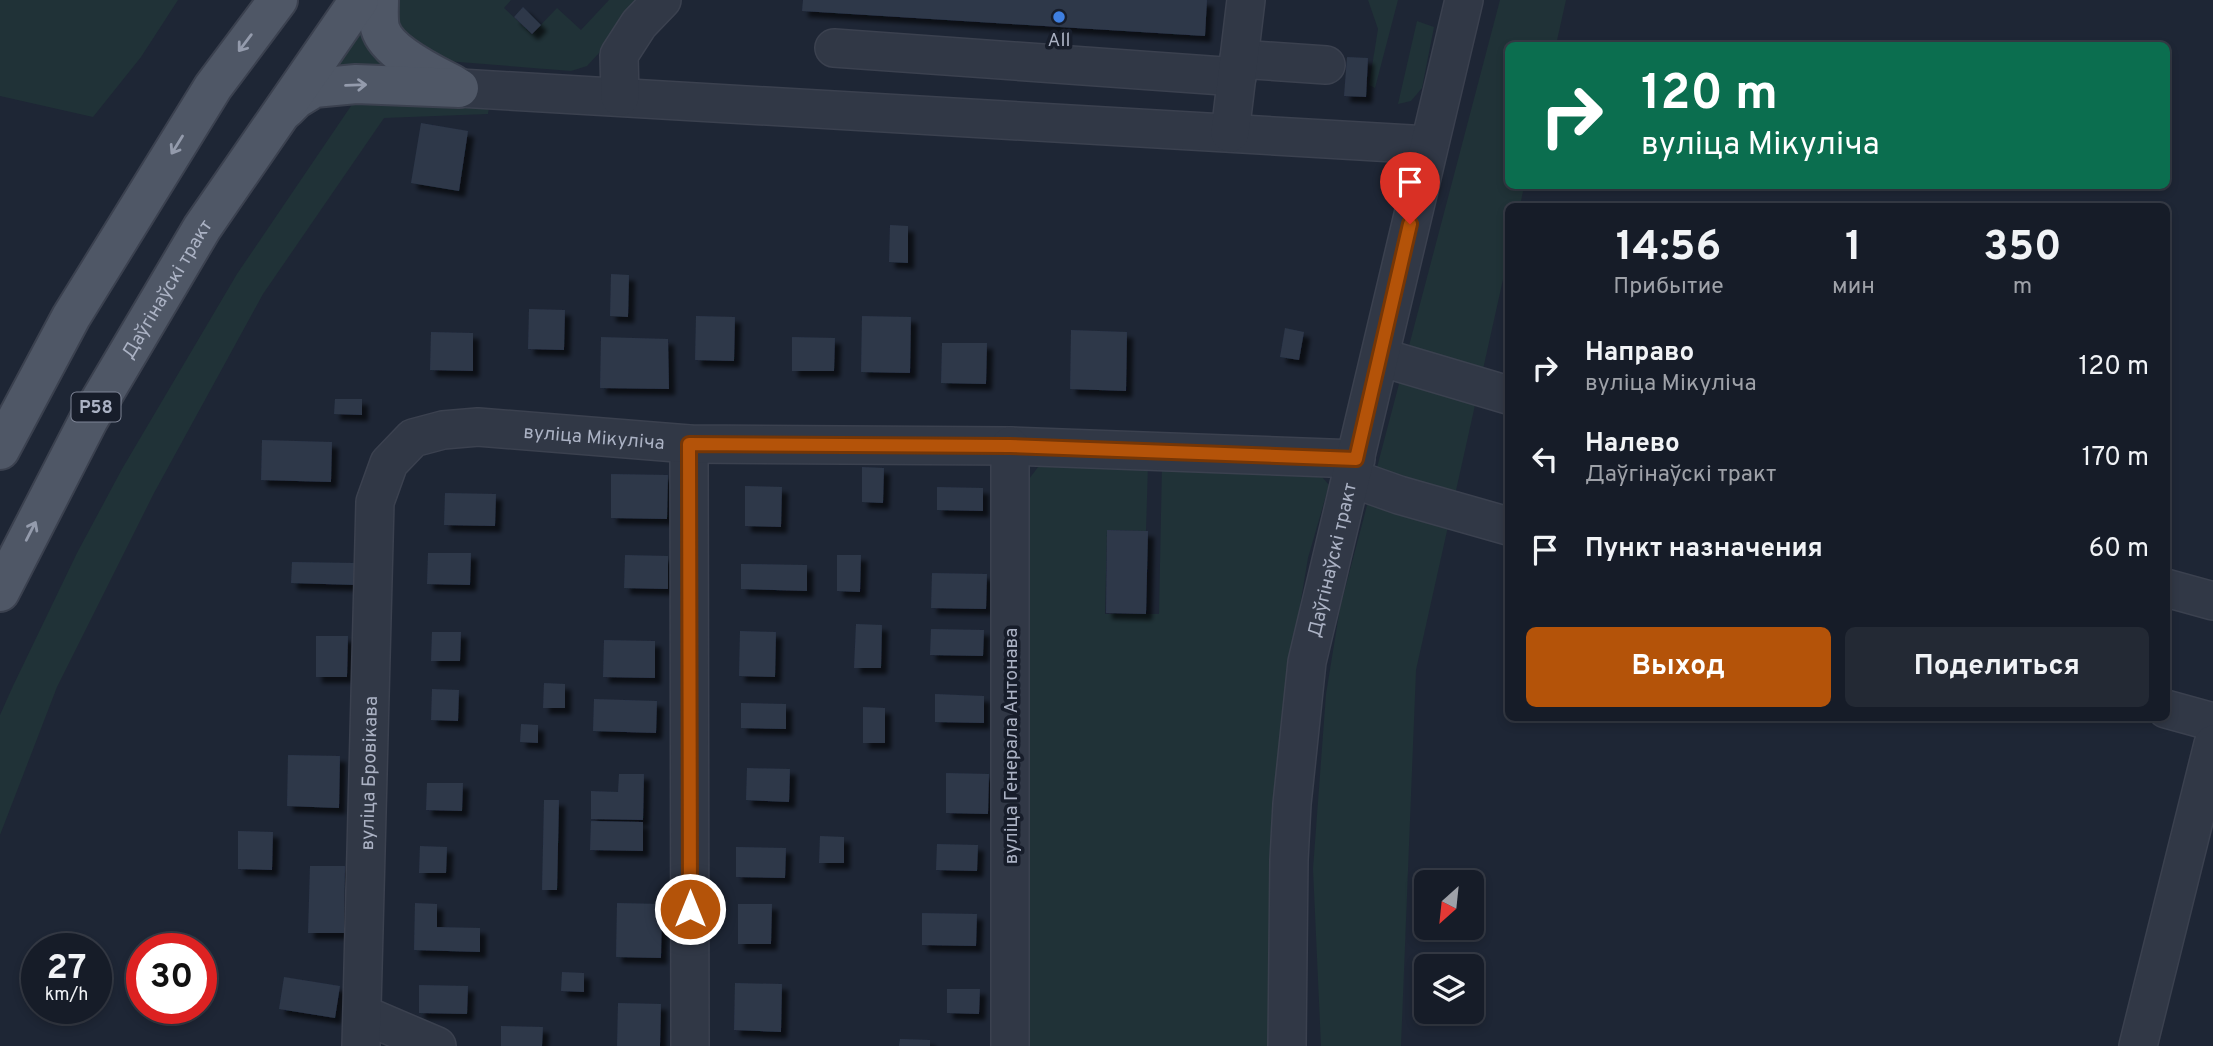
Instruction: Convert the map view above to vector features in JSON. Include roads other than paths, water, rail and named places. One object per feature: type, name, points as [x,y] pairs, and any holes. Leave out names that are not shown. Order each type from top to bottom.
[{"type":"main road","points":[[0,450],[71,317],[213,87],[278,0]]},
{"type":"main road","name":"Даўгінаўскі тракт","points":[[0,592],[89,419],[202,228],[359,0]]},
{"type":"main road","points":[[379,0],[380,30],[389,41],[417,65],[459,88]]},
{"type":"main road","points":[[275,120],[296,99],[314,88],[356,84],[459,88]]},
{"type":"main road","points":[[0,394],[71,317]]},
{"type":"street","points":[[620,97],[619,55],[639,24],[662,0]]},
{"type":"street","points":[[1230,133],[1246,0]]},
{"type":"street","name":"Даўгінаўскі тракт","points":[[1287,1046],[1291,815],[1307,662],[1464,0]]},
{"type":"street","points":[[834,48],[1238,68],[1326,65]]},
{"type":"street","points":[[459,88],[1428,145]]},
{"type":"street","points":[[1380,357],[1505,394]]},
{"type":"street","name":"вуліца Мікуліча","points":[[375,502],[389,463],[413,438],[443,430],[478,427],[689,444],[1010,446],[1354,468],[1399,495],[1505,525]]},
{"type":"street","points":[[689,444],[690,1046]]},
{"type":"street","name":"вуліца Генерала Антонава","points":[[1010,446],[1010,1046]]},
{"type":"street","name":"вуліца Бровікава","points":[[362,1030],[375,502]]},
{"type":"street","points":[[2170,589],[2213,601]]},
{"type":"street","points":[[2170,710],[2213,722]]},
{"type":"street","points":[[2137,1046],[2213,744]]},
{"type":"street","points":[[362,1030],[437,1046]]},
{"type":"place","name":"All","points":[[1059,17]]}]
